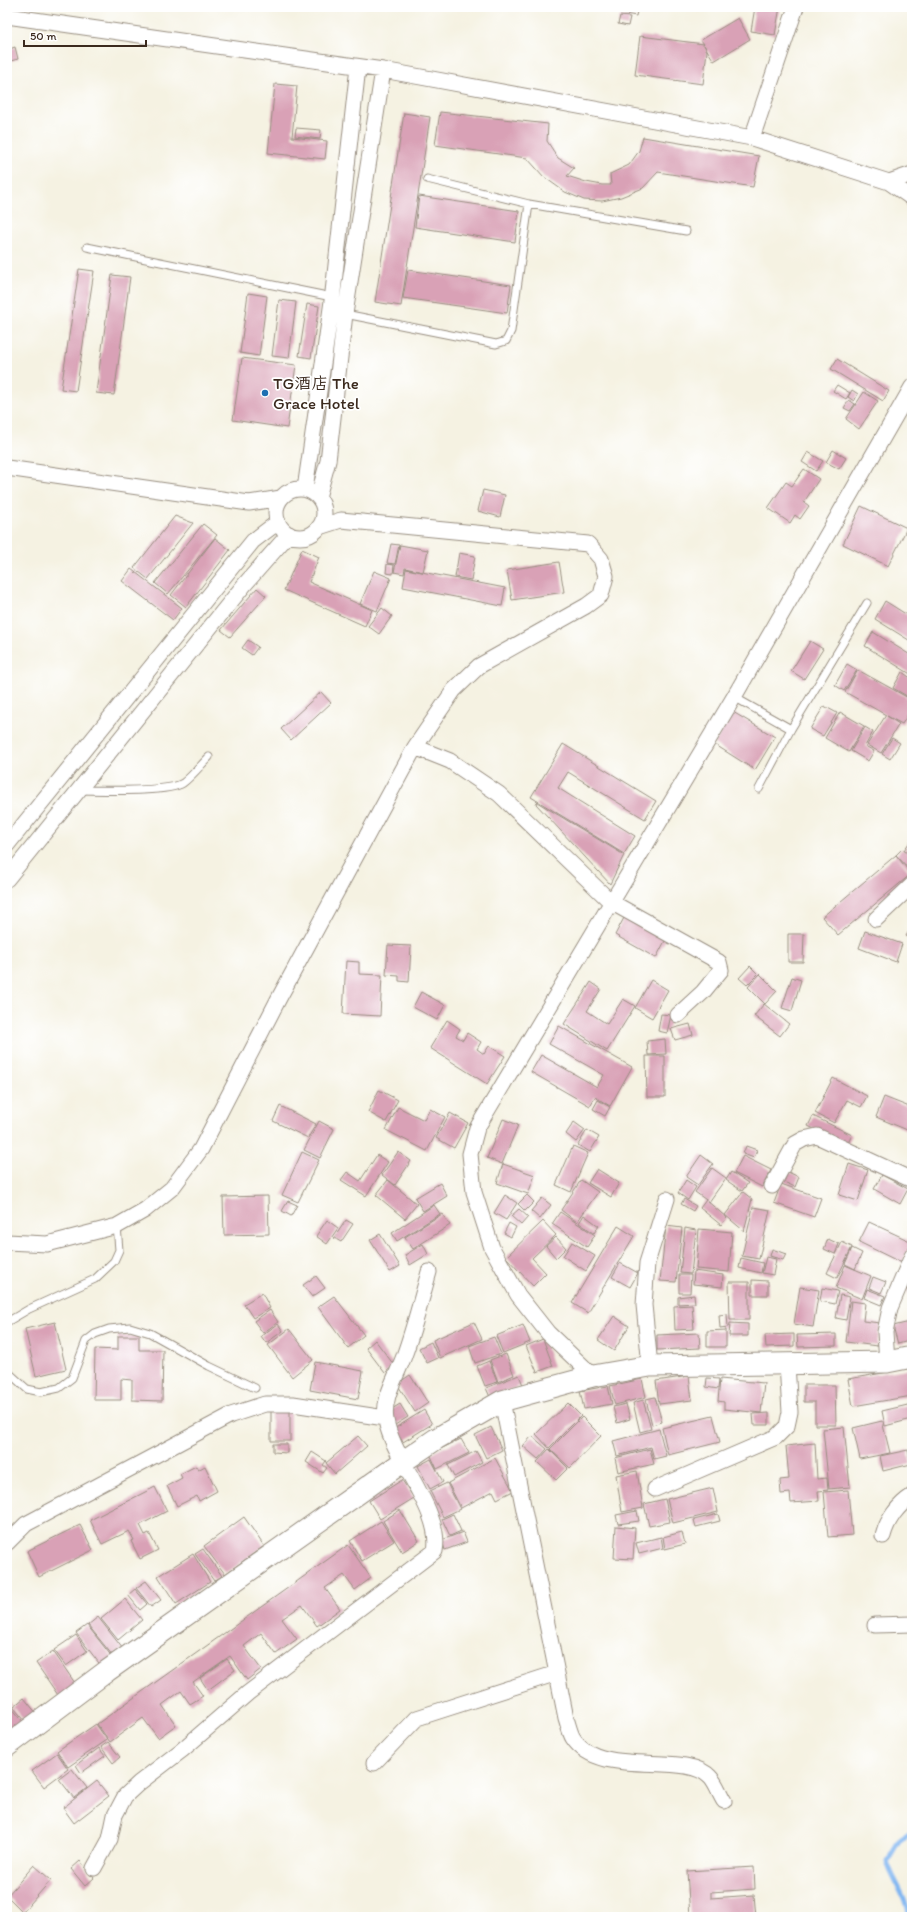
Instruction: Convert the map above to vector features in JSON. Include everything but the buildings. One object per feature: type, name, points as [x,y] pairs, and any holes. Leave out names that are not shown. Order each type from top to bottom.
[{"type":"street","points":[[752,138],[796,7]]},
{"type":"street","points":[[7,16],[383,70],[752,138],[889,182],[912,198]]},
{"type":"street","points":[[319,527],[324,515],[316,498],[332,298],[358,67]]},
{"type":"street","points":[[316,498],[328,461],[345,314],[383,70]]},
{"type":"street","points":[[889,182],[912,174]]},
{"type":"street","points":[[592,1376],[548,1333],[518,1295],[492,1248],[474,1192],[470,1154],[477,1128],[734,697],[912,387]]},
{"type":"street","points":[[7,468],[250,503],[281,498],[292,490],[316,498],[341,520]]},
{"type":"street","points":[[7,845],[253,541],[278,520],[278,504],[281,498]]},
{"type":"street","points":[[7,1242],[47,1244],[117,1226],[145,1210],[172,1188],[201,1149],[279,998],[415,747],[454,690],[479,666],[586,606],[601,595],[606,576],[601,559],[588,544],[341,520],[319,527],[308,535],[302,537],[289,534],[278,520],[250,503]]},
{"type":"street","points":[[7,879],[245,584],[289,534]]},
{"type":"street","points":[[185,625],[201,638]]},
{"type":"street","points":[[415,747],[450,761],[499,794],[612,902],[719,962],[721,970],[703,992],[678,1015]]},
{"type":"street","points":[[62,777],[79,790]]},
{"type":"street","points":[[876,919],[912,885]]},
{"type":"street","points":[[772,1186],[795,1144],[804,1139],[817,1136],[912,1180]]},
{"type":"street","points":[[650,1366],[644,1305],[647,1263],[667,1200]]},
{"type":"street","points":[[888,1362],[885,1332],[890,1308],[912,1256]]},
{"type":"street","points":[[94,1868],[110,1839],[115,1815],[125,1796],[139,1783],[182,1750],[248,1693],[435,1551],[437,1541],[434,1524],[404,1461],[391,1440],[386,1418],[386,1401],[404,1356],[429,1272]]},
{"type":"street","points":[[7,1746],[107,1671],[404,1461],[436,1439],[502,1401],[592,1376],[650,1366],[888,1362],[912,1357]]},
{"type":"street","points":[[655,1489],[776,1437],[787,1426],[790,1412],[787,1364]]},
{"type":"street","points":[[502,1401],[566,1718],[573,1738],[588,1752],[619,1762],[693,1766],[710,1776],[724,1801]]},
{"type":"street","points":[[7,1542],[26,1524],[231,1415],[265,1404],[293,1404],[386,1418]]},
{"type":"street","points":[[883,1536],[887,1523],[907,1499],[912,1496]]},
{"type":"street","points":[[875,1625],[912,1624]]},
{"type":"street","points":[[374,1763],[417,1718],[557,1673]]},
{"type":"lane","points":[[427,179],[529,204],[686,231]]},
{"type":"lane","points":[[345,314],[496,344],[506,341],[511,331],[529,204]]},
{"type":"lane","points":[[86,247],[332,298]]},
{"type":"lane","points":[[759,789],[791,729],[867,603]]},
{"type":"lane","points":[[734,697],[791,729]]},
{"type":"lane","points":[[79,790],[144,789],[182,784],[209,757]]},
{"type":"lane","points":[[7,1322],[29,1309],[95,1279],[114,1261],[119,1250],[117,1226]]},
{"type":"lane","points":[[7,1371],[28,1389],[40,1392],[59,1388],[72,1378],[86,1341],[95,1334],[109,1329],[130,1327],[150,1333],[209,1366],[255,1388]]},
{"type":"waterway","points":[[908,1917],[903,1896],[892,1875],[887,1861],[900,1839],[912,1832]]},
{"type":"place","name":"TG酒店 The Grace Hotel","points":[[265,393]]}]
